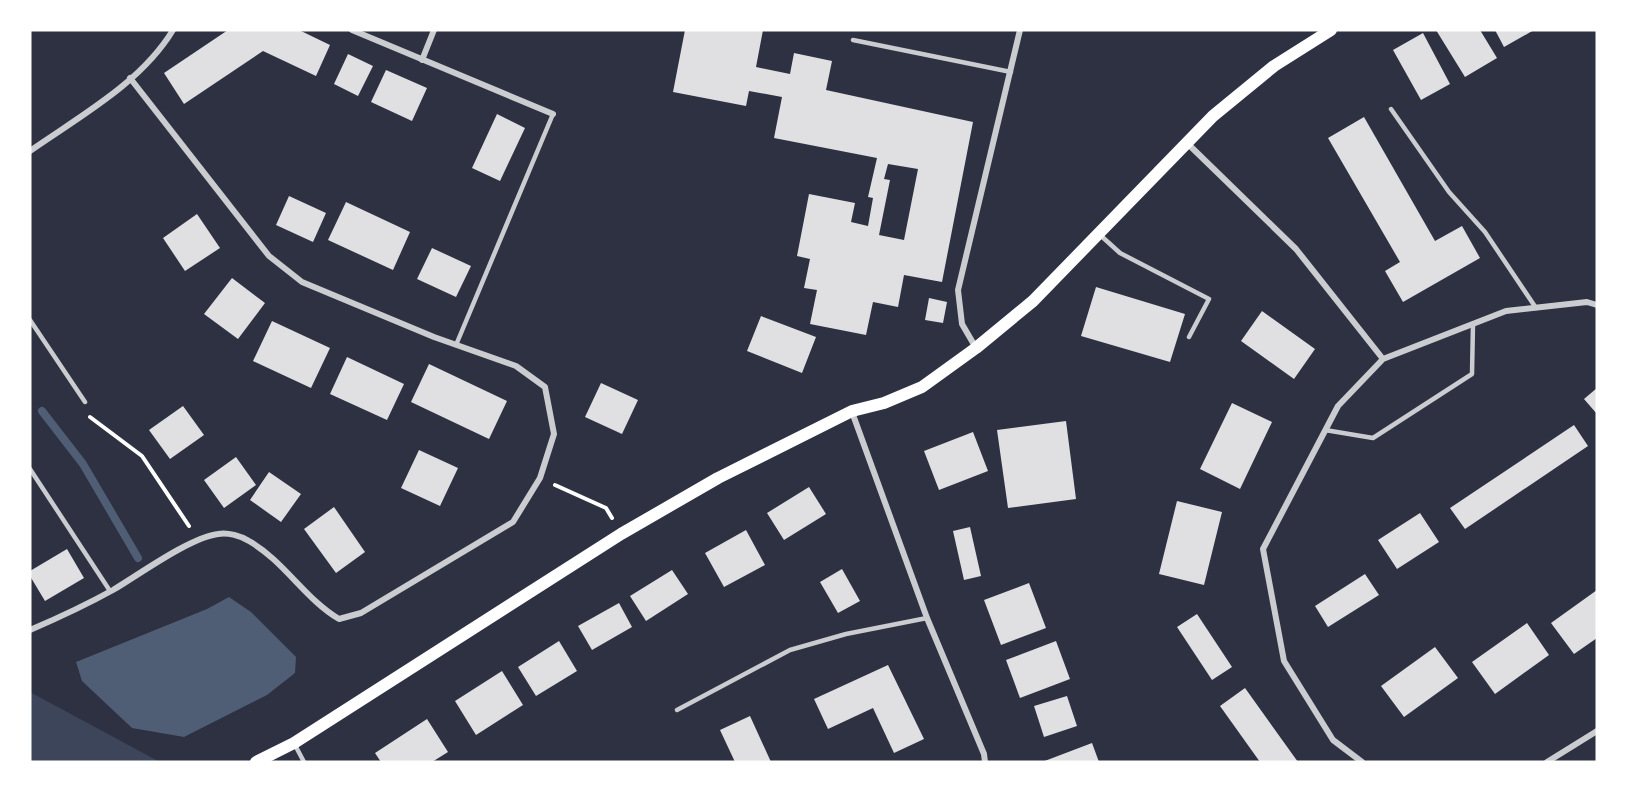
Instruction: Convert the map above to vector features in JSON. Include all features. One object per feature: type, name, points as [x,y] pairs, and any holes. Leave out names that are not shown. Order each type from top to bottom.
[{"type":"main road","points":[[256,762],[294,743],[621,534],[718,478],[852,411],[884,403],[922,387],[976,348],[1033,301],[1213,116],[1274,66],[1331,30]]},
{"type":"street","points":[[30,150],[110,96],[163,47],[173,30]]},
{"type":"street","points":[[352,30],[553,114]]},
{"type":"street","points":[[422,60],[434,30]]},
{"type":"street","points":[[976,348],[962,324],[958,290],[1020,30]]},
{"type":"street","points":[[30,630],[110,591],[198,540],[219,534],[230,534],[248,540],[266,553],[323,610],[339,619],[362,613],[513,522],[540,478],[554,434],[545,387],[516,366],[456,345],[302,282],[270,256],[130,78]]},
{"type":"street","points":[[1187,143],[1296,249],[1383,359]]},
{"type":"street","points":[[1362,762],[1333,740],[1284,661],[1263,549],[1338,406],[1383,359],[1506,311],[1587,302],[1597,305]]},
{"type":"street","points":[[852,411],[927,618],[984,754],[984,762]]},
{"type":"street","points":[[1546,762],[1597,731]]},
{"type":"lane","points":[[854,40],[1011,72]]},
{"type":"lane","points":[[1391,109],[1449,192],[1485,232],[1536,308]]},
{"type":"lane","points":[[456,345],[553,114]]},
{"type":"lane","points":[[1099,234],[1120,253],[1209,299],[1189,337]]},
{"type":"lane","points":[[30,320],[85,402]]},
{"type":"lane","points":[[1325,430],[1373,438],[1473,374],[1473,324]]},
{"type":"lane","points":[[30,469],[110,591]]},
{"type":"lane","points":[[676,710],[790,650],[846,634],[927,618]]},
{"type":"lane","points":[[294,743],[304,762]]},
{"type":"path","points":[[85,402],[89,416],[142,456],[198,540]]},
{"type":"path","points":[[540,478],[606,508],[621,534]]},
{"type":"shaded area","points":[[229,597],[251,612],[296,657],[295,673],[267,695],[184,737],[132,728],[82,681],[76,662],[207,609]]},
{"type":"shaded area","points":[[30,692],[160,762],[30,762]]},
{"type":"building","points":[[228,30],[299,30],[330,45],[316,76],[263,51],[184,104],[164,73]]},
{"type":"building","points":[[685,30],[763,30],[756,67],[790,74],[794,53],[832,61],[826,90],[973,122],[942,282],[904,275],[898,307],[873,302],[866,335],[810,324],[817,290],[804,288],[810,259],[797,256],[809,194],[855,203],[851,222],[868,226],[873,198],[868,197],[877,158],[774,138],[782,97],[749,91],[746,106],[673,92]],"holes":[[[888,164],[918,169],[904,240],[879,235],[890,180],[884,179]]]},
{"type":"building","points":[[1436,30],[1480,30],[1497,58],[1465,77]]},
{"type":"building","points":[[1495,30],[1534,30],[1504,47]]},
{"type":"building","points":[[1423,33],[1450,84],[1421,100],[1393,50]]},
{"type":"building","points":[[348,54],[373,66],[358,96],[334,84]]},
{"type":"building","points":[[386,70],[427,88],[412,121],[371,102]]},
{"type":"building","points":[[497,114],[525,128],[500,181],[472,168]]},
{"type":"building","points":[[1364,117],[1435,241],[1462,226],[1480,258],[1403,302],[1385,271],[1400,262],[1328,138]]},
{"type":"building","points":[[289,196],[326,213],[313,242],[276,225]]},
{"type":"building","points":[[346,202],[410,232],[393,270],[328,240]]},
{"type":"building","points":[[197,214],[220,248],[185,271],[163,238]]},
{"type":"building","points":[[432,248],[471,266],[456,297],[417,279]]},
{"type":"building","points":[[232,278],[265,303],[238,339],[204,314]]},
{"type":"building","points":[[1096,287],[1185,314],[1170,362],[1081,336]]},
{"type":"building","points":[[929,298],[947,302],[943,323],[925,320]]},
{"type":"building","points":[[1262,311],[1315,349],[1294,379],[1241,341]]},
{"type":"building","points":[[761,316],[816,337],[802,373],[747,351]]},
{"type":"building","points":[[272,321],[330,348],[311,388],[253,361]]},
{"type":"building","points":[[347,357],[404,384],[387,420],[330,394]]},
{"type":"building","points":[[429,364],[507,401],[489,439],[411,402]]},
{"type":"building","points":[[601,383],[638,400],[622,434],[585,417]]},
{"type":"building","points":[[1597,388],[1597,414],[1584,399]]},
{"type":"building","points":[[1232,403],[1272,422],[1240,489],[1200,469]]},
{"type":"building","points":[[183,406],[204,435],[170,459],[149,430]]},
{"type":"building","points":[[1066,421],[1076,499],[1008,508],[997,430]]},
{"type":"building","points":[[1574,425],[1588,446],[1465,529],[1450,508]]},
{"type":"building","points":[[973,432],[988,471],[939,490],[924,451]]},
{"type":"building","points":[[419,450],[458,468],[440,506],[401,488]]},
{"type":"building","points":[[236,457],[256,485],[224,508],[204,480]]},
{"type":"building","points":[[269,472],[301,494],[281,522],[250,500]]},
{"type":"building","points":[[809,487],[826,514],[784,540],[767,513]]},
{"type":"building","points":[[1177,501],[1222,512],[1204,585],[1159,574]]},
{"type":"building","points":[[334,507],[365,552],[336,573],[304,529]]},
{"type":"building","points":[[1420,513],[1439,542],[1397,569],[1378,540]]},
{"type":"building","points":[[970,527],[981,576],[964,580],[953,531]]},
{"type":"building","points":[[746,530],[765,565],[724,587],[705,553]]},
{"type":"building","points":[[67,549],[84,578],[45,601],[30,576],[30,571]]},
{"type":"building","points":[[842,569],[860,601],[838,613],[820,582]]},
{"type":"building","points":[[672,570],[688,594],[646,621],[630,596]]},
{"type":"building","points":[[1365,574],[1379,595],[1328,627],[1315,606]]},
{"type":"building","points":[[1029,583],[1046,628],[1001,645],[984,600]]},
{"type":"building","points":[[1597,590],[1597,638],[1574,654],[1551,623]]},
{"type":"building","points":[[619,603],[632,627],[592,650],[578,626]]},
{"type":"building","points":[[1197,614],[1232,667],[1212,680],[1177,627]]},
{"type":"building","points":[[1527,623],[1549,655],[1495,694],[1472,662]]},
{"type":"building","points":[[559,641],[577,671],[536,696],[518,667]]},
{"type":"building","points":[[1056,641],[1070,679],[1020,698],[1006,660]]},
{"type":"building","points":[[1435,647],[1458,678],[1404,717],[1381,686]]},
{"type":"building","points":[[888,665],[924,739],[894,753],[873,708],[828,729],[814,699]]},
{"type":"building","points":[[502,671],[523,705],[476,735],[455,701]]},
{"type":"building","points":[[1245,688],[1298,762],[1260,762],[1220,706]]},
{"type":"building","points":[[1067,696],[1077,726],[1044,737],[1034,706]]},
{"type":"building","points":[[750,716],[771,762],[735,762],[720,730]]},
{"type":"building","points":[[427,719],[448,752],[432,762],[381,762],[375,753]]},
{"type":"building","points":[[1092,743],[1099,762],[1042,762]]},
{"type":"waterway","points":[[42,411],[83,464],[138,558]]}]
